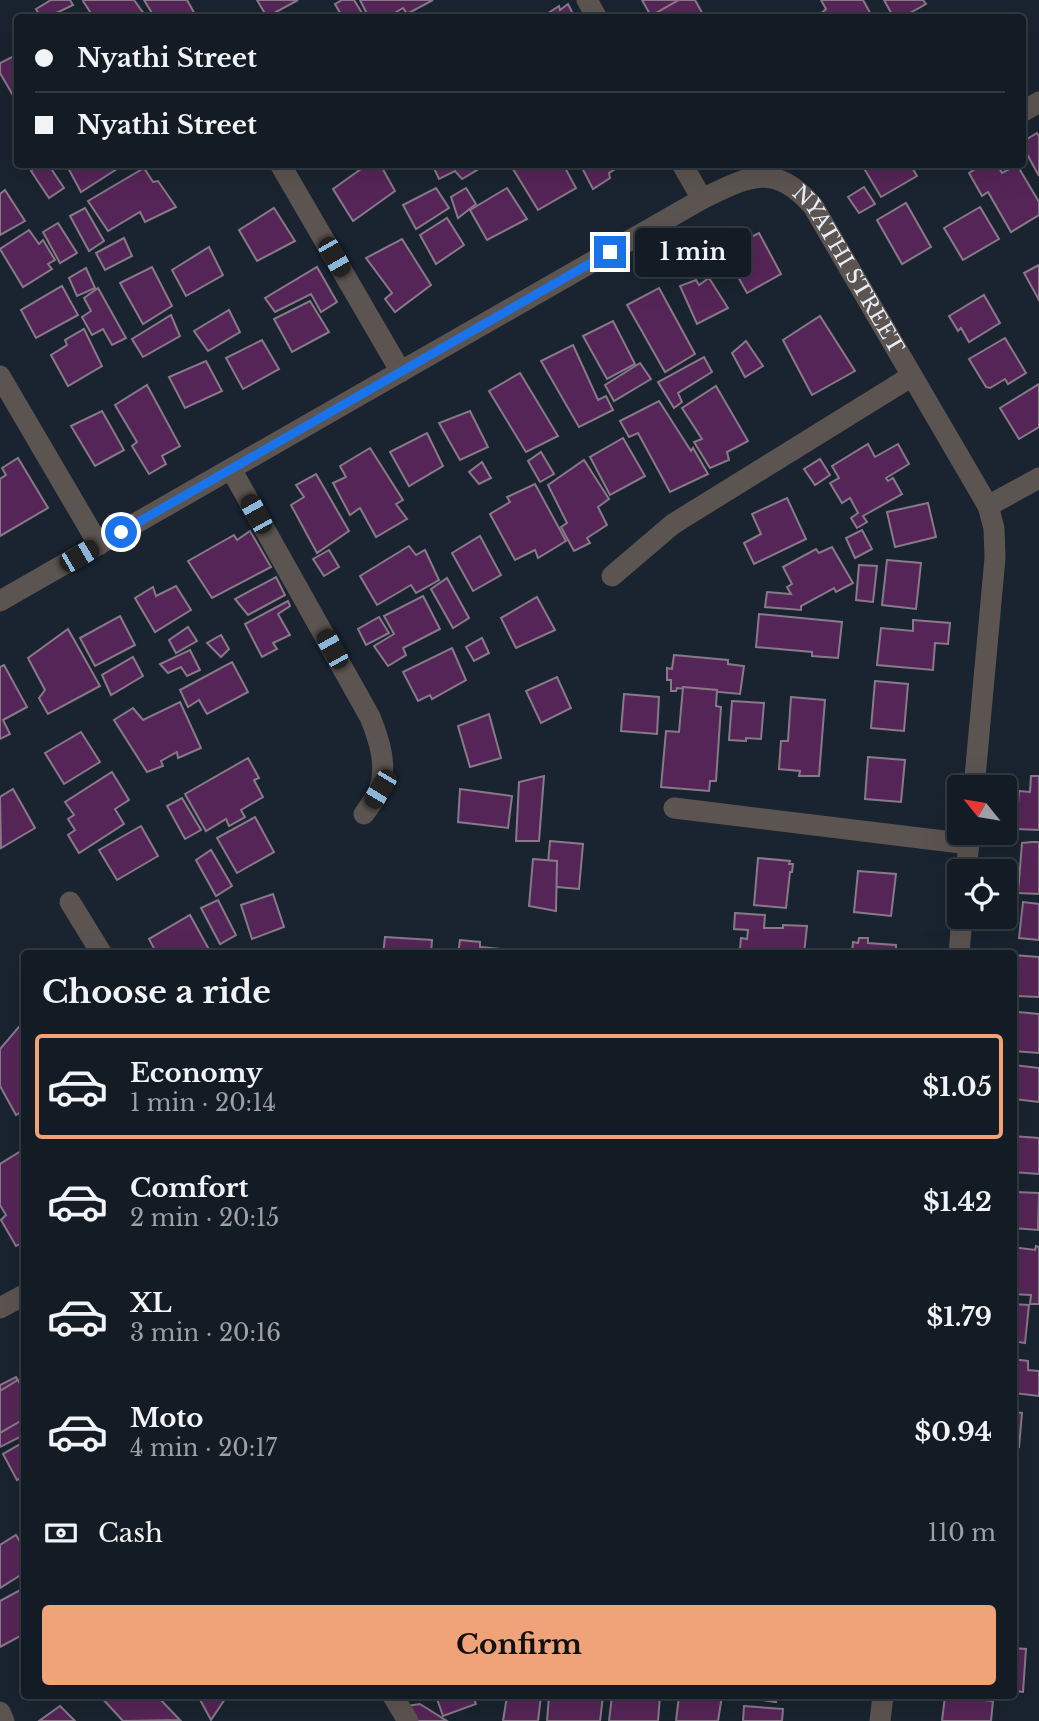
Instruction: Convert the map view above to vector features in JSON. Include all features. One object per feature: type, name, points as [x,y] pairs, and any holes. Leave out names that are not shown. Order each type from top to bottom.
[{"type":"street","points":[[282,168],[401,372]]},
{"type":"street","points":[[684,168],[702,199]]},
{"type":"street","name":"NYATHI STREET","points":[[0,601],[702,199],[748,179],[766,176],[798,189],[813,206],[988,506],[995,558],[975,775]]},
{"type":"street","points":[[0,376],[99,545]]},
{"type":"street","name":"NYATHI STREET","points":[[612,576],[673,524],[912,376]]},
{"type":"street","points":[[231,469],[370,717],[380,742],[380,789],[364,814]]},
{"type":"street","points":[[988,506],[1039,478]]},
{"type":"street","points":[[674,808],[947,837]]},
{"type":"street","points":[[70,902],[100,950]]},
{"type":"street","points":[[959,950],[961,929]]},
{"type":"street","points":[[0,1308],[21,1297]]},
{"type":"street","points":[[395,1699],[408,1721]]},
{"type":"street","points":[[880,1721],[883,1699]]},
{"type":"street","points":[[0,1712],[4,1721]]},
{"type":"building","points":[[51,0],[70,0],[73,5],[54,14],[39,14],[36,9]]},
{"type":"building","points":[[134,0],[144,14],[91,14],[83,1]]},
{"type":"building","points":[[144,0],[187,0],[195,14],[153,14]]},
{"type":"building","points":[[257,0],[298,0],[272,14],[265,14]]},
{"type":"building","points":[[342,0],[354,0],[363,14],[341,14],[335,4]]},
{"type":"building","points":[[360,0],[433,0],[407,14],[403,8],[393,14],[367,14]]},
{"type":"building","points":[[642,0],[679,0],[654,14],[650,14]]},
{"type":"building","points":[[679,0],[695,0],[703,14],[654,14]]},
{"type":"building","points":[[821,0],[863,0],[871,14],[820,14],[826,9]]},
{"type":"building","points":[[884,0],[923,0],[926,4],[908,14],[892,14]]},
{"type":"building","points":[[568,4],[573,14],[547,14],[559,6],[560,10]]},
{"type":"building","points":[[14,56],[14,97],[0,73],[0,63]]},
{"type":"building","points":[[1037,133],[1039,136],[1039,176],[1026,152],[1026,140]]},
{"type":"building","points":[[34,168],[51,168],[64,188],[49,198],[31,171]]},
{"type":"building","points":[[68,168],[116,168],[117,169],[81,192]]},
{"type":"building","points":[[144,168],[153,182],[158,181],[176,207],[145,222],[140,212],[108,231],[88,201]]},
{"type":"building","points":[[362,168],[382,168],[395,191],[353,221],[333,189]]},
{"type":"building","points":[[434,168],[477,170],[462,179],[455,171],[439,179]]},
{"type":"building","points":[[565,168],[576,188],[538,210],[513,169]]},
{"type":"building","points":[[582,168],[617,168],[609,173],[610,178],[593,189]]},
{"type":"building","points":[[864,168],[912,168],[917,176],[881,197]]},
{"type":"building","points":[[977,168],[999,168],[1002,173],[1011,168],[1019,168],[1039,202],[1039,215],[1011,232],[988,192],[982,196],[969,173]]},
{"type":"building","points":[[864,187],[875,204],[859,213],[848,197]]},
{"type":"building","points":[[436,188],[449,208],[416,229],[403,205]]},
{"type":"building","points":[[466,188],[476,204],[458,218],[451,197]]},
{"type":"building","points":[[507,188],[527,219],[487,240],[470,210]]},
{"type":"building","points":[[5,190],[25,221],[0,235],[0,194]]},
{"type":"building","points":[[906,203],[931,247],[902,264],[877,220]]},
{"type":"building","points":[[980,207],[999,239],[963,260],[944,228]]},
{"type":"building","points":[[85,208],[104,241],[89,251],[70,216]]},
{"type":"building","points":[[274,208],[295,241],[257,261],[239,230]]},
{"type":"building","points":[[447,218],[464,245],[436,264],[420,235]]},
{"type":"building","points":[[58,223],[77,253],[60,263],[43,232]]},
{"type":"building","points":[[29,230],[39,244],[43,240],[55,260],[48,264],[52,269],[23,287],[0,249]]},
{"type":"building","points":[[759,233],[781,274],[747,293],[722,248],[743,237],[745,240]]},
{"type":"building","points":[[124,238],[132,256],[105,270],[96,253]]},
{"type":"building","points":[[402,239],[431,285],[395,312],[385,299],[392,293],[366,258]]},
{"type":"building","points":[[209,247],[223,275],[186,296],[172,270]]},
{"type":"building","points":[[1039,265],[1039,300],[1024,273]]},
{"type":"building","points":[[152,267],[172,306],[143,324],[120,283]]},
{"type":"building","points":[[317,267],[337,302],[321,312],[311,294],[275,312],[265,298]]},
{"type":"building","points":[[86,268],[95,288],[77,296],[69,278]]},
{"type":"building","points":[[709,278],[728,308],[697,324],[680,286],[696,280],[699,285]]},
{"type":"building","points":[[62,286],[78,315],[36,338],[21,310]]},
{"type":"building","points":[[98,288],[126,338],[112,345],[103,329],[92,335],[82,317],[91,311],[84,298]]},
{"type":"building","points":[[659,288],[695,354],[665,372],[627,305]]},
{"type":"building","points":[[984,295],[1000,323],[969,342],[961,328],[958,331],[949,316]]},
{"type":"building","points":[[310,301],[329,332],[292,352],[274,319]]},
{"type":"building","points":[[229,310],[240,332],[208,351],[194,331]]},
{"type":"building","points":[[171,315],[180,336],[143,357],[132,339]]},
{"type":"building","points":[[820,316],[855,371],[812,395],[783,340]]},
{"type":"building","points":[[613,321],[635,364],[607,379],[583,336]]},
{"type":"building","points":[[84,329],[102,366],[68,386],[51,355],[67,345],[65,340]]},
{"type":"building","points":[[1005,338],[1026,373],[1008,384],[1005,379],[990,388],[986,387],[969,359]]},
{"type":"building","points":[[262,340],[279,369],[243,389],[226,358]]},
{"type":"building","points":[[746,341],[763,366],[745,377],[732,353]]},
{"type":"building","points":[[573,345],[598,400],[606,396],[613,410],[579,427],[541,361]]},
{"type":"building","points":[[704,357],[712,372],[678,393],[682,402],[674,408],[658,382]]},
{"type":"building","points":[[206,361],[222,391],[185,408],[169,377]]},
{"type":"building","points":[[640,363],[651,379],[614,401],[605,385]]},
{"type":"building","points":[[520,373],[558,436],[526,452],[489,391]]},
{"type":"building","points":[[1039,384],[1039,427],[1019,439],[1000,408]]},
{"type":"building","points":[[147,385],[180,446],[162,456],[166,464],[149,474],[132,446],[137,442],[115,405]]},
{"type":"building","points":[[716,386],[748,441],[727,452],[729,460],[710,468],[694,442],[702,439],[682,408]]},
{"type":"building","points":[[659,401],[708,474],[670,492],[638,433],[629,437],[620,421]]},
{"type":"building","points":[[102,411],[124,450],[95,466],[71,426]]},
{"type":"building","points":[[470,411],[488,447],[460,460],[439,423]]},
{"type":"building","points":[[427,433],[443,466],[409,486],[390,452]]},
{"type":"building","points":[[623,438],[645,476],[610,495],[590,457]]},
{"type":"building","points":[[868,444],[875,457],[898,444],[909,464],[886,478],[888,481],[893,478],[902,494],[863,516],[867,522],[857,528],[851,518],[858,513],[850,498],[842,503],[830,483],[839,478],[832,466]]},
{"type":"building","points":[[370,448],[403,500],[396,504],[407,519],[376,537],[360,508],[350,515],[333,483],[346,477],[340,466]]},
{"type":"building","points":[[541,452],[554,474],[540,482],[528,461]]},
{"type":"building","points":[[18,458],[48,508],[0,536],[0,479],[6,475],[2,468]]},
{"type":"building","points":[[820,459],[830,475],[815,485],[804,469]]},
{"type":"building","points":[[584,460],[609,499],[598,507],[607,525],[587,538],[590,543],[574,551],[561,527],[567,523],[548,485]]},
{"type":"building","points":[[482,462],[491,478],[479,484],[469,472]]},
{"type":"building","points":[[316,474],[349,531],[317,553],[291,505],[304,497],[296,485]]},
{"type":"building","points":[[535,484],[566,541],[538,558],[535,550],[515,560],[490,514],[510,502],[507,497]]},
{"type":"building","points":[[787,498],[806,539],[754,564],[744,543],[761,534],[752,514]]},
{"type":"building","points":[[928,503],[936,537],[895,547],[887,512]]},
{"type":"building","points":[[862,530],[872,549],[855,558],[846,538]]},
{"type":"building","points":[[250,531],[271,567],[212,598],[188,561],[234,535],[237,540]]},
{"type":"building","points":[[480,536],[501,575],[473,591],[452,553]]},
{"type":"building","points":[[409,546],[416,555],[425,550],[439,580],[416,593],[411,585],[377,605],[360,576]]},
{"type":"building","points":[[832,547],[853,583],[836,592],[834,588],[801,606],[801,610],[765,607],[767,592],[791,594],[787,587],[792,584],[783,567],[816,549],[819,553]]},
{"type":"building","points":[[329,550],[339,567],[324,576],[313,559]]},
{"type":"building","points":[[887,560],[921,563],[916,609],[882,605]]},
{"type":"building","points":[[859,565],[877,566],[873,602],[856,600]]},
{"type":"building","points":[[276,577],[285,595],[248,615],[235,599]]},
{"type":"building","points":[[447,578],[469,618],[453,628],[431,589]]},
{"type":"building","points":[[176,586],[191,610],[155,632],[135,598],[153,587],[156,596]]},
{"type":"building","points":[[423,596],[440,629],[403,648],[406,655],[388,666],[374,646],[394,634],[384,616]]},
{"type":"building","points":[[537,597],[555,630],[516,648],[501,618]]},
{"type":"building","points":[[288,601],[290,606],[278,614],[290,635],[273,643],[277,649],[262,657],[245,624]]},
{"type":"building","points":[[759,614],[842,622],[838,658],[812,656],[812,652],[756,647]]},
{"type":"building","points":[[120,616],[135,645],[95,666],[80,638]]},
{"type":"building","points":[[379,617],[389,633],[366,645],[358,629]]},
{"type":"building","points":[[913,620],[950,623],[948,644],[935,643],[933,670],[877,665],[881,628],[913,631]]},
{"type":"building","points":[[188,627],[197,641],[176,653],[169,640]]},
{"type":"building","points":[[68,629],[100,686],[48,714],[39,698],[45,690],[28,658]]},
{"type":"building","points":[[221,635],[229,649],[221,657],[207,643]]},
{"type":"building","points":[[482,638],[489,653],[474,661],[466,647]]},
{"type":"building","points":[[452,648],[466,680],[432,699],[430,695],[418,701],[403,672]]},
{"type":"building","points":[[190,650],[200,670],[187,676],[181,667],[168,673],[160,664]]},
{"type":"building","points":[[674,655],[728,660],[728,664],[744,666],[740,694],[677,688],[676,691],[671,691],[667,668],[672,669]]},
{"type":"building","points":[[133,657],[143,676],[111,695],[102,675]]},
{"type":"building","points":[[232,662],[248,692],[207,714],[199,700],[188,707],[180,690]]},
{"type":"building","points":[[4,665],[27,707],[3,720],[10,734],[0,739],[0,667]]},
{"type":"building","points":[[557,677],[571,708],[541,723],[526,691]]},
{"type":"building","points":[[875,681],[908,684],[904,731],[871,728]]},
{"type":"building","points":[[683,687],[717,690],[716,706],[721,707],[716,781],[710,781],[709,791],[661,787],[666,731],[679,732]]},
{"type":"building","points":[[624,694],[659,697],[657,734],[621,731]]},
{"type":"building","points":[[791,697],[825,700],[819,776],[799,776],[800,771],[779,769],[781,741],[788,741]]},
{"type":"building","points":[[732,701],[764,703],[761,739],[729,740]]},
{"type":"building","points":[[180,702],[201,748],[178,758],[177,752],[161,761],[163,766],[147,772],[114,720],[133,708],[143,720]]},
{"type":"building","points":[[489,714],[501,758],[470,767],[458,726]]},
{"type":"building","points":[[81,732],[100,762],[64,784],[45,753]]},
{"type":"building","points":[[868,757],[905,760],[901,802],[865,799]]},
{"type":"building","points":[[248,758],[259,778],[254,780],[263,797],[241,810],[245,817],[229,826],[226,819],[206,831],[185,794]]},
{"type":"building","points":[[112,772],[129,800],[115,809],[124,824],[79,853],[68,835],[75,830],[68,819],[74,815],[65,802]]},
{"type":"building","points":[[544,776],[539,841],[516,841],[519,782]]},
{"type":"building","points":[[1031,776],[1039,776],[1039,830],[1017,829],[1019,791],[1030,792]]},
{"type":"building","points":[[13,789],[35,828],[1,848],[0,797]]},
{"type":"building","points":[[460,789],[512,796],[508,828],[458,822]]},
{"type":"building","points":[[182,798],[201,830],[185,839],[167,806]]},
{"type":"building","points":[[255,817],[274,852],[237,873],[217,838]]},
{"type":"building","points":[[141,826],[158,856],[117,880],[99,850]]},
{"type":"building","points":[[550,841],[583,844],[579,889],[546,886]]},
{"type":"building","points":[[1039,842],[1039,894],[1018,893],[1022,843]]},
{"type":"building","points":[[211,850],[232,886],[216,896],[196,860]]},
{"type":"building","points":[[758,858],[790,861],[789,864],[793,864],[786,908],[754,905]]},
{"type":"building","points":[[533,859],[557,861],[556,911],[529,906]]},
{"type":"building","points":[[858,871],[896,874],[891,916],[854,912]]},
{"type":"building","points":[[273,894],[284,927],[252,939],[241,905]]},
{"type":"building","points":[[218,900],[236,935],[220,944],[201,908]]},
{"type":"building","points":[[1023,902],[1039,904],[1039,940],[1019,938]]},
{"type":"building","points":[[735,913],[765,915],[764,928],[783,928],[783,925],[807,926],[804,950],[740,949],[741,938],[747,939],[748,930],[734,929]]},
{"type":"building","points":[[190,915],[209,950],[155,950],[149,939]]},
{"type":"building","points":[[385,937],[432,940],[431,950],[383,950]]},
{"type":"building","points":[[859,938],[868,938],[868,943],[896,945],[896,950],[852,950],[853,942],[858,943]]},
{"type":"building","points":[[460,940],[480,942],[480,947],[500,949],[500,950],[459,950]]},
{"type":"building","points":[[1017,955],[1039,957],[1039,997],[1017,996]]},
{"type":"building","points":[[1018,1012],[1039,1014],[1039,1053],[1017,1051]]},
{"type":"building","points":[[21,1024],[21,1112],[16,1115],[0,1086],[0,1049]]},
{"type":"building","points":[[1017,1065],[1039,1068],[1039,1102],[1017,1099]]},
{"type":"building","points":[[1017,1136],[1039,1138],[1039,1174],[1017,1172]]},
{"type":"building","points":[[21,1151],[21,1244],[16,1246],[1,1220],[6,1215],[0,1205],[0,1164]]},
{"type":"building","points":[[1017,1192],[1039,1193],[1038,1230],[1017,1228]]},
{"type":"building","points":[[1036,1246],[1039,1247],[1039,1304],[1030,1304],[1031,1295],[1017,1294],[1017,1248],[1035,1250]]},
{"type":"building","points":[[1017,1304],[1029,1305],[1025,1343],[1017,1342]]},
{"type":"building","points":[[1017,1360],[1028,1361],[1028,1370],[1039,1371],[1039,1396],[1017,1393]]},
{"type":"building","points":[[16,1377],[21,1388],[21,1436],[0,1447],[0,1385]]},
{"type":"building","points":[[18,1380],[21,1386],[21,1421],[0,1433],[0,1391]]},
{"type":"building","points":[[1017,1412],[1022,1413],[1017,1447]]},
{"type":"building","points":[[21,1444],[21,1478],[17,1480],[3,1454]]},
{"type":"building","points":[[16,1535],[21,1543],[21,1575],[0,1588],[0,1545]]},
{"type":"building","points":[[21,1590],[21,1636],[0,1647],[0,1601]]},
{"type":"building","points":[[1017,1648],[1026,1649],[1023,1692],[1017,1691]]},
{"type":"building","points":[[103,1699],[160,1699],[180,1720],[123,1721]]},
{"type":"building","points":[[200,1699],[225,1699],[211,1720]]},
{"type":"building","points":[[437,1699],[474,1699],[476,1704],[443,1716]]},
{"type":"building","points":[[507,1699],[541,1699],[538,1721],[503,1721]]},
{"type":"building","points":[[549,1699],[603,1699],[600,1721],[547,1721]]},
{"type":"building","points":[[612,1699],[660,1699],[658,1721],[609,1721]]},
{"type":"building","points":[[679,1699],[722,1699],[718,1721],[676,1721]]},
{"type":"building","points":[[755,1699],[776,1699],[776,1702]]},
{"type":"building","points":[[945,1699],[993,1701],[991,1721],[942,1721]]},
{"type":"building","points":[[420,1704],[447,1721],[412,1721],[400,1707]]},
{"type":"building","points":[[60,1706],[75,1721],[39,1721]]},
{"type":"building","points":[[744,1706],[783,1709],[782,1721],[743,1721]]},
{"type":"route","points":[[121,532],[610,252]]}]
